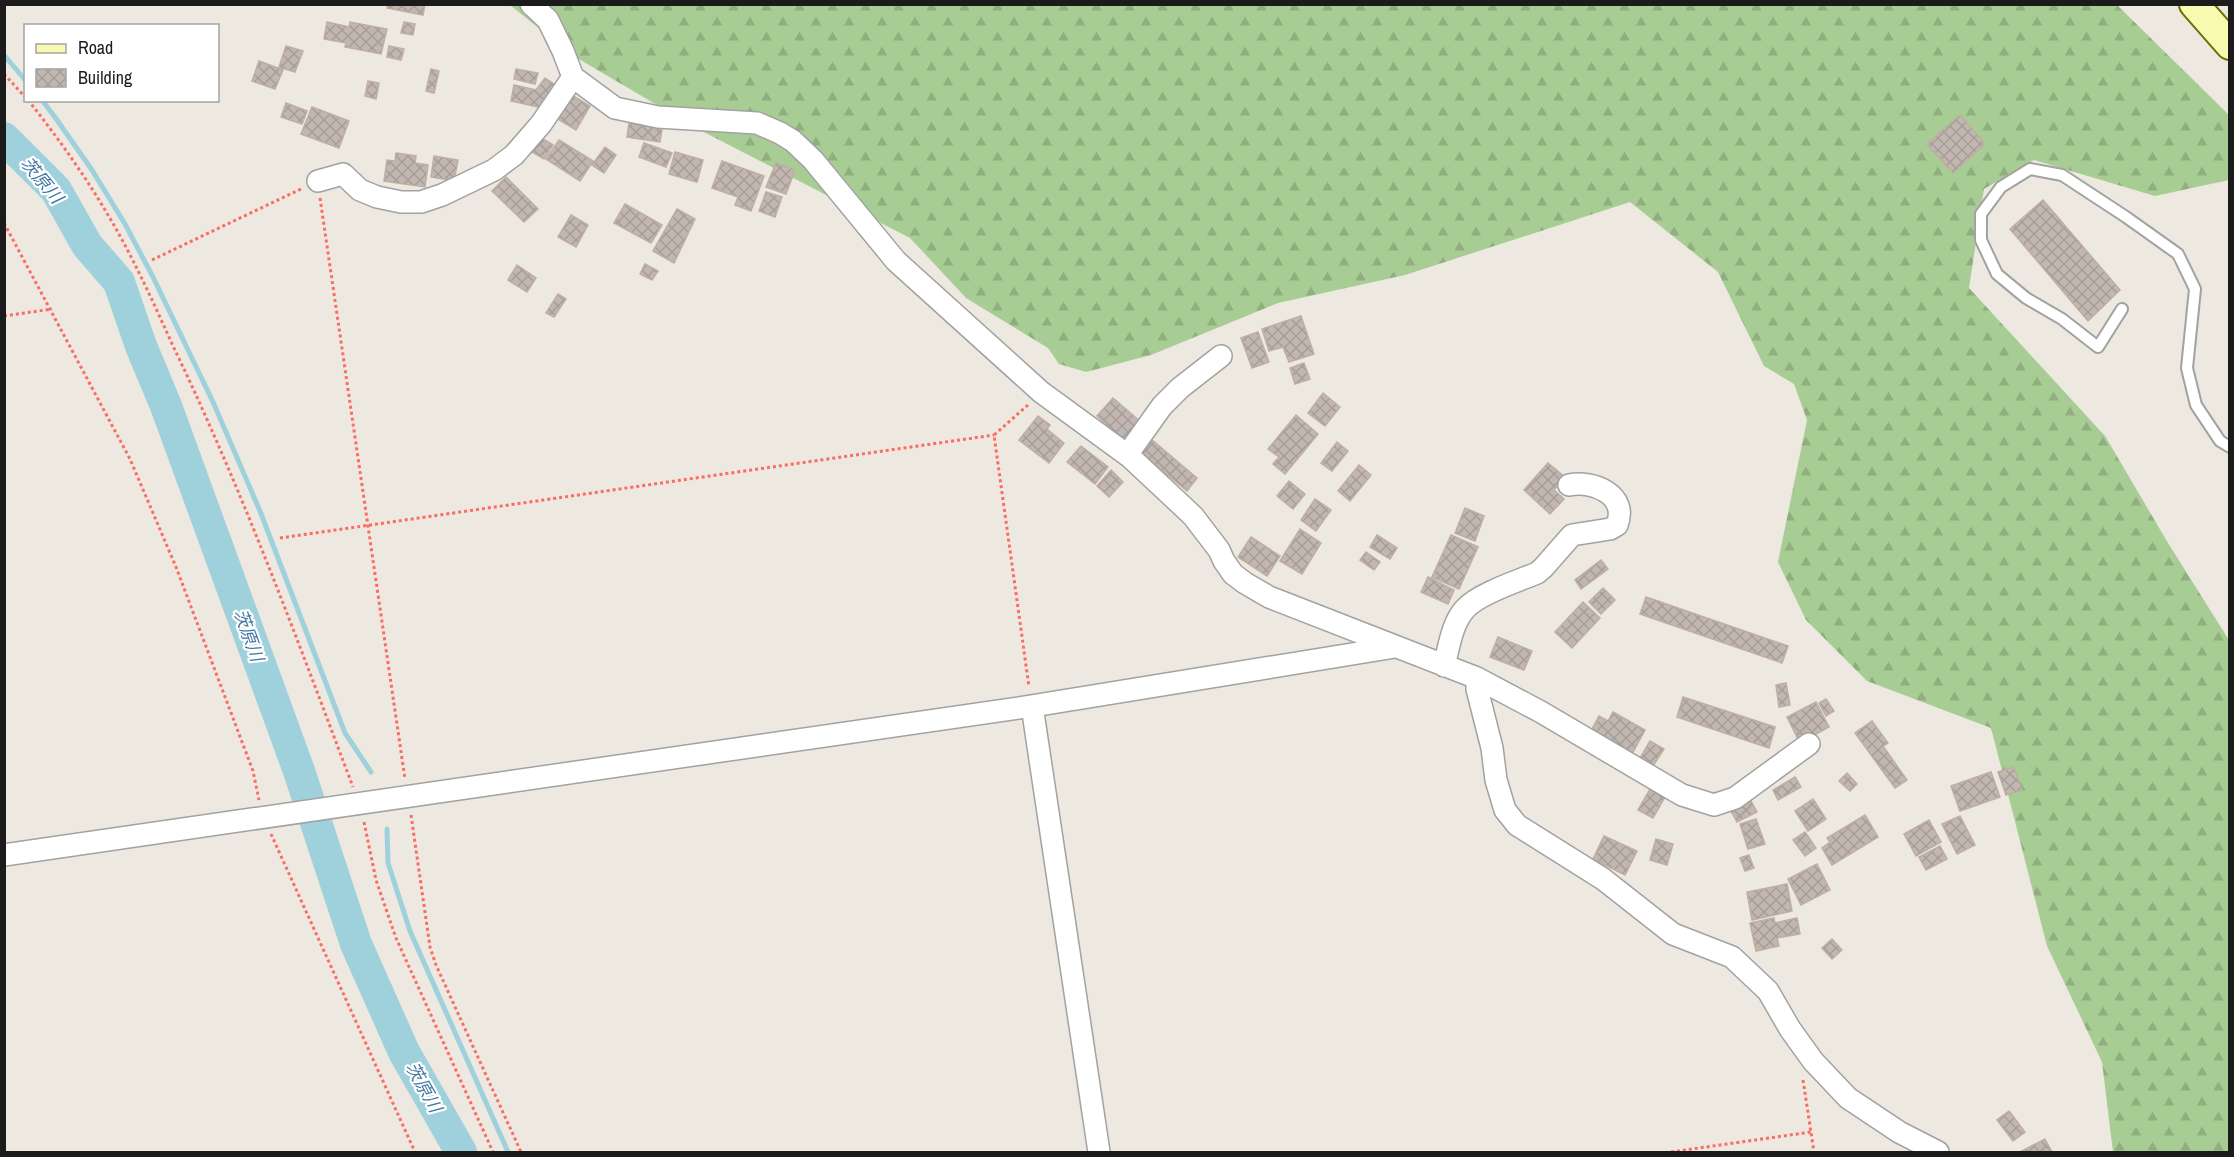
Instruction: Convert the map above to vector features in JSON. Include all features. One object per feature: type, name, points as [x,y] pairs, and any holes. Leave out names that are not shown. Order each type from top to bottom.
[{"type":"street","points":[[531,4],[548,20],[573,77],[615,108],[628,113],[676,119],[757,123],[780,133],[813,160],[896,261],[1041,392],[1127,455],[1192,516],[1219,550],[1224,561],[1245,583],[1269,597],[1477,678],[1541,712],[1682,795],[1714,805],[1735,798],[1809,744]]},
{"type":"street","points":[[2194,4],[2229,45]]},
{"type":"street","points":[[318,181],[343,174],[360,190],[377,197],[401,202],[421,202],[442,195],[494,170],[514,154],[541,124],[573,77]]},
{"type":"street","points":[[1127,455],[1162,406],[1180,388],[1221,356]]},
{"type":"street","points":[[1444,666],[1453,632],[1466,608],[1488,595],[1537,573],[1572,535],[1610,530],[1617,525],[1619,513],[1612,495],[1585,483],[1569,485]]},
{"type":"street","points":[[4,855],[1032,706],[1395,646]]},
{"type":"street","points":[[1477,678],[1477,689],[1492,748],[1498,786],[1505,810],[1517,825],[1603,879],[1673,934],[1732,957],[1768,991],[1804,1049],[1848,1098],[1899,1132],[1938,1152]]},
{"type":"street","points":[[1032,706],[1099,1152]]},
{"type":"lane","points":[[2122,309],[2098,347],[2062,319],[2026,298],[1997,273],[1981,240],[1981,214],[2001,187],[2030,169],[2062,175],[2178,254],[2195,289],[2187,368],[2196,405],[2220,441],[2229,447]]},
{"type":"path","points":[[4,74],[24,96]]},
{"type":"path","points":[[29,102],[50,128],[116,229],[215,435],[263,550],[356,804],[376,880],[396,938],[493,1152]]},
{"type":"path","points":[[152,260],[318,181],[430,947],[436,965],[521,1152]]},
{"type":"path","points":[[4,223],[52,309],[130,459],[176,567],[268,816],[415,1152]]},
{"type":"path","points":[[4,316],[52,309]]},
{"type":"path","points":[[280,538],[994,435],[1041,392]]},
{"type":"path","points":[[994,435],[1032,706]]},
{"type":"path","points":[[1804,1049],[1800,1059],[1814,1152]]},
{"type":"path","points":[[1671,1152],[1811,1132]]},
{"type":"green space","points":[[510,5],[2117,5],[2229,115],[2229,180],[2155,196],[2034,160],[1984,189],[1969,288],[2105,436],[2229,640],[2229,1152],[2113,1152],[2102,1062],[2047,946],[1991,728],[1867,681],[1806,620],[1778,562],[1807,420],[1794,384],[1764,366],[1718,272],[1630,202],[1405,275],[1278,303],[1151,355],[1086,372],[1059,364],[1048,348],[966,298],[910,238],[696,128],[572,55]]},
{"type":"building","points":[[388,4],[425,4],[423,15],[387,8]]},
{"type":"building","points":[[327,22],[349,27],[350,22],[387,29],[381,54],[345,47],[346,43],[324,39]]},
{"type":"building","points":[[404,22],[415,24],[413,35],[401,33]]},
{"type":"building","points":[[286,46],[303,51],[295,72],[279,67]]},
{"type":"building","points":[[389,46],[404,49],[401,60],[387,57]]},
{"type":"building","points":[[259,61],[283,70],[275,89],[252,81]]},
{"type":"building","points":[[431,69],[439,71],[434,93],[426,91]]},
{"type":"building","points":[[516,69],[538,73],[535,84],[514,79]]},
{"type":"building","points":[[545,78],[557,86],[542,108],[511,101],[514,85],[536,90]]},
{"type":"building","points":[[368,81],[379,83],[376,99],[365,96]]},
{"type":"building","points":[[570,94],[590,106],[576,130],[556,118]]},
{"type":"building","points":[[286,103],[307,111],[302,124],[281,117]]},
{"type":"building","points":[[312,107],[349,121],[339,148],[301,134]]},
{"type":"building","points":[[1960,115],[1985,144],[1953,173],[1927,144]]},
{"type":"building","points":[[629,123],[662,129],[660,142],[627,137]]},
{"type":"building","points":[[540,137],[553,145],[544,159],[532,152]]},
{"type":"building","points":[[559,140],[593,161],[580,181],[546,159]]},
{"type":"building","points":[[644,143],[672,153],[666,167],[639,157]]},
{"type":"building","points":[[605,147],[616,155],[604,173],[592,165]]},
{"type":"building","points":[[675,152],[703,160],[697,182],[669,174]]},
{"type":"building","points":[[396,153],[416,156],[415,163],[428,165],[425,187],[384,181],[387,160],[395,161]]},
{"type":"building","points":[[434,156],[458,160],[454,181],[431,177]]},
{"type":"building","points":[[722,161],[764,176],[751,211],[735,205],[738,197],[712,188]]},
{"type":"building","points":[[776,163],[795,170],[786,194],[766,187]]},
{"type":"building","points":[[506,177],[538,209],[524,222],[492,191]]},
{"type":"building","points":[[766,192],[782,197],[775,217],[759,211]]},
{"type":"building","points":[[2043,200],[2120,290],[2088,321],[2010,229]]},
{"type":"building","points":[[625,204],[662,225],[651,243],[614,223]]},
{"type":"building","points":[[677,209],[695,219],[674,263],[653,251]]},
{"type":"building","points":[[571,215],[588,225],[576,247],[558,237]]},
{"type":"building","points":[[645,264],[658,271],[652,280],[640,274]]},
{"type":"building","points":[[517,265],[536,278],[527,292],[508,280]]},
{"type":"building","points":[[558,294],[566,299],[554,317],[546,313]]},
{"type":"building","points":[[1301,316],[1314,354],[1289,362],[1283,347],[1269,351],[1262,329]]},
{"type":"building","points":[[1258,332],[1269,362],[1252,368],[1241,338]]},
{"type":"building","points":[[1304,363],[1310,379],[1295,384],[1290,368]]},
{"type":"building","points":[[1323,393],[1340,407],[1325,426],[1308,413]]},
{"type":"building","points":[[1113,398],[1142,423],[1126,442],[1097,416]]},
{"type":"building","points":[[1296,415],[1318,434],[1285,474],[1273,464],[1279,457],[1268,449]]},
{"type":"building","points":[[1038,416],[1050,425],[1047,429],[1064,443],[1049,463],[1019,440]]},
{"type":"building","points":[[1151,439],[1197,478],[1187,491],[1140,452]]},
{"type":"building","points":[[1337,442],[1348,451],[1332,471],[1321,463]]},
{"type":"building","points":[[1081,446],[1108,467],[1095,484],[1067,462]]},
{"type":"building","points":[[1548,463],[1565,477],[1554,490],[1564,499],[1550,514],[1524,490]]},
{"type":"building","points":[[1359,465],[1371,475],[1350,501],[1338,491]]},
{"type":"building","points":[[1111,470],[1123,482],[1109,497],[1097,486]]},
{"type":"building","points":[[1289,481],[1305,494],[1293,509],[1277,496]]},
{"type":"building","points":[[1315,499],[1331,510],[1316,531],[1301,520]]},
{"type":"building","points":[[1465,508],[1484,516],[1475,541],[1455,533]]},
{"type":"building","points":[[1300,529],[1321,543],[1302,574],[1280,561]]},
{"type":"building","points":[[1377,535],[1397,548],[1390,559],[1370,547]]},
{"type":"building","points":[[1451,535],[1478,547],[1459,589],[1432,577]]},
{"type":"building","points":[[1251,537],[1280,556],[1267,576],[1238,557]]},
{"type":"building","points":[[1366,552],[1380,562],[1374,570],[1360,560]]},
{"type":"building","points":[[1601,560],[1608,569],[1581,589],[1575,580]]},
{"type":"building","points":[[1428,577],[1454,590],[1448,604],[1421,592]]},
{"type":"building","points":[[1603,588],[1615,600],[1601,614],[1589,602]]},
{"type":"building","points":[[1646,597],[1788,646],[1782,663],[1640,614]]},
{"type":"building","points":[[1583,602],[1600,618],[1572,648],[1555,632]]},
{"type":"building","points":[[1498,637],[1532,651],[1524,670],[1490,657]]},
{"type":"building","points":[[1786,683],[1790,705],[1779,707],[1776,685]]},
{"type":"building","points":[[1683,697],[1775,727],[1769,748],[1677,717]]},
{"type":"building","points":[[1826,699],[1834,711],[1826,716],[1819,703]]},
{"type":"building","points":[[1816,702],[1829,727],[1800,743],[1787,717]]},
{"type":"building","points":[[1613,712],[1645,730],[1632,754],[1591,731],[1599,716],[1608,721]]},
{"type":"building","points":[[1872,721],[1888,743],[1883,746],[1907,780],[1895,788],[1855,733]]},
{"type":"building","points":[[1650,741],[1664,749],[1653,766],[1640,758]]},
{"type":"building","points":[[2014,767],[2022,790],[2006,795],[1998,772]]},
{"type":"building","points":[[1991,772],[2000,797],[1960,811],[1951,786]]},
{"type":"building","points":[[1847,773],[1857,784],[1850,791],[1839,781]]},
{"type":"building","points":[[1795,777],[1801,787],[1778,800],[1773,790]]},
{"type":"building","points":[[1650,789],[1665,797],[1653,818],[1638,810]]},
{"type":"building","points":[[1813,799],[1826,819],[1808,831],[1795,811]]},
{"type":"building","points":[[1751,801],[1757,812],[1737,822],[1731,811]]},
{"type":"building","points":[[1865,815],[1878,837],[1832,865],[1822,848],[1830,842],[1827,838]]},
{"type":"building","points":[[1960,816],[1975,845],[1957,854],[1942,824]]},
{"type":"building","points":[[1756,819],[1765,844],[1748,849],[1740,824]]},
{"type":"building","points":[[1929,820],[1941,842],[1916,856],[1904,834]]},
{"type":"building","points":[[1805,832],[1816,848],[1805,856],[1793,840]]},
{"type":"building","points":[[1604,836],[1637,851],[1625,875],[1593,859]]},
{"type":"building","points":[[1656,839],[1673,844],[1667,865],[1650,860]]},
{"type":"building","points":[[1940,846],[1947,859],[1926,870],[1919,857]]},
{"type":"building","points":[[1749,855],[1754,868],[1745,871],[1740,858]]},
{"type":"building","points":[[1817,864],[1830,890],[1801,905],[1788,879]]},
{"type":"building","points":[[1787,884],[1792,911],[1752,920],[1747,892]]},
{"type":"building","points":[[1774,918],[1775,923],[1797,918],[1800,934],[1777,938],[1779,946],[1756,951],[1750,923]]},
{"type":"building","points":[[1832,939],[1842,950],[1832,959],[1822,948]]},
{"type":"building","points":[[2009,1111],[2025,1132],[2013,1141],[1997,1120]]},
{"type":"building","points":[[2045,1139],[2052,1152],[2020,1152]]},
{"type":"waterway","points":[[4,55],[24,79]]},
{"type":"waterway","points":[[44,102],[92,170],[125,224],[153,277],[213,402],[260,511],[345,733],[371,772]]},
{"type":"waterway","name":"茨原川","points":[[4,138],[56,190],[87,245],[119,282],[299,771],[356,944],[404,1052],[461,1152]]},
{"type":"waterway","points":[[387,829],[388,863],[410,931],[508,1152]]}]
